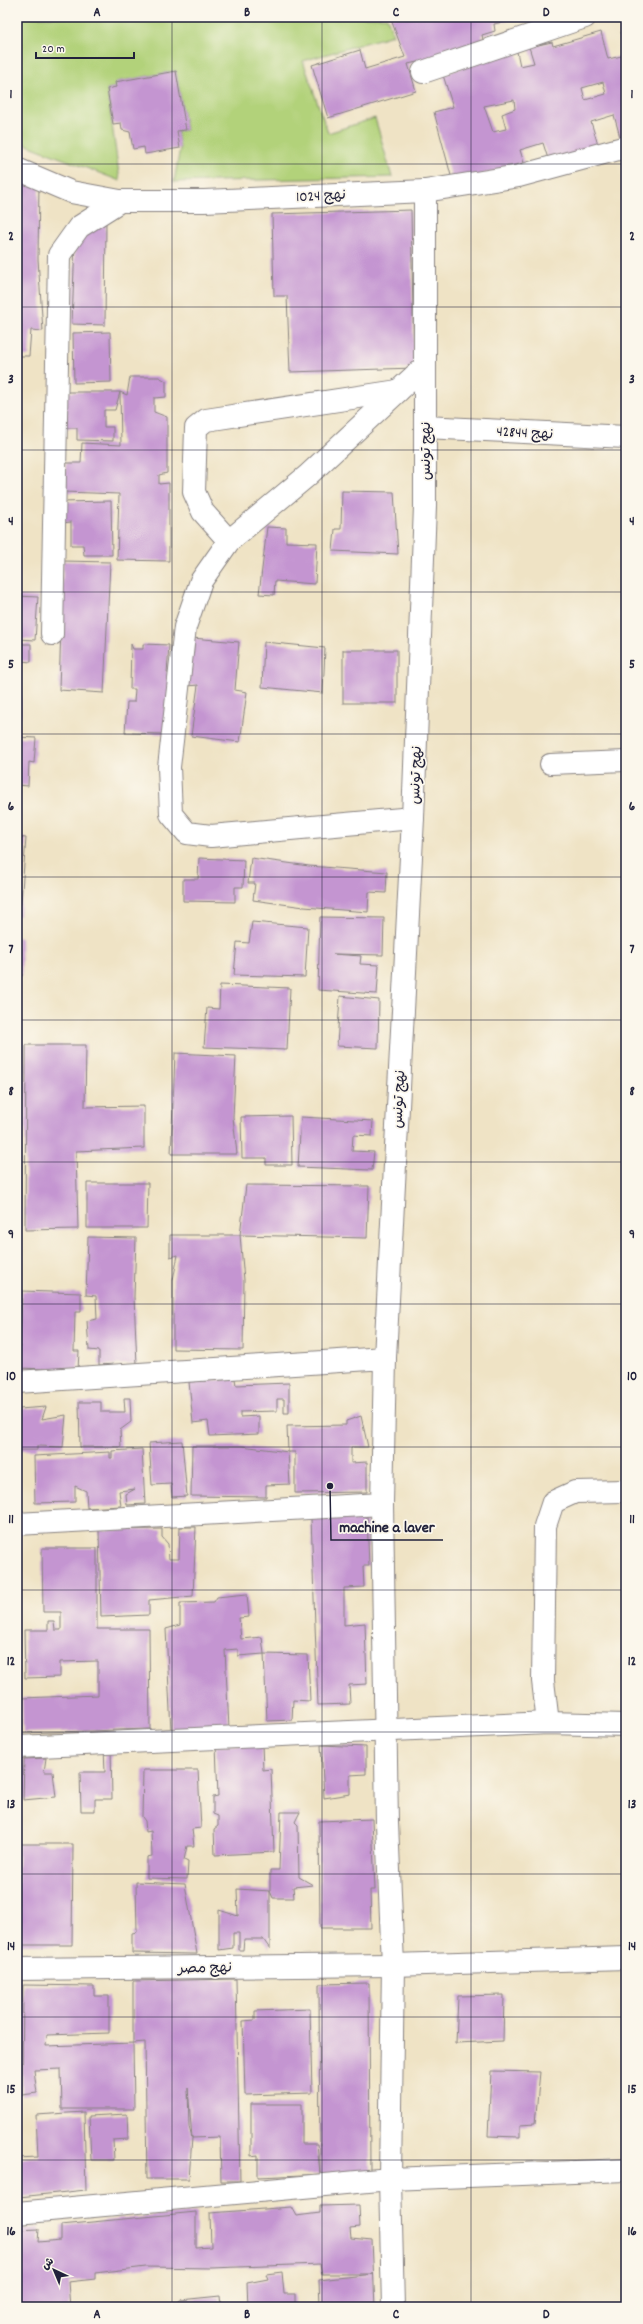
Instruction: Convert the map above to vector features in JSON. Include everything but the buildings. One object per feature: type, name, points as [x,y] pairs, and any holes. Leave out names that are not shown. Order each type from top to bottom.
[{"type":"street","points":[[423,72],[585,17]]},
{"type":"street","name":"نهج 1024","points":[[17,169],[71,192],[120,201],[204,201],[425,191],[519,176],[626,147]]},
{"type":"street","name":"نهج تونس","points":[[393,2307],[390,2179],[393,1965],[387,1823],[382,1504],[385,1358],[413,818],[425,506],[425,191]]},
{"type":"street","points":[[52,634],[60,255],[79,227],[120,201]]},
{"type":"street","points":[[413,818],[212,836],[188,832],[171,814],[169,767],[185,626],[201,581],[229,541],[307,476],[425,366]]},
{"type":"street","points":[[229,541],[203,512],[194,492],[196,428],[206,420],[398,391]]},
{"type":"street","name":"نهج 42844","points":[[425,427],[626,437]]},
{"type":"street","points":[[17,1382],[385,1358]]},
{"type":"street","points":[[548,1723],[543,1681],[544,1526],[553,1502],[575,1492],[626,1491]]},
{"type":"street","points":[[17,1524],[382,1504]]},
{"type":"street","points":[[17,1747],[548,1723],[626,1725]]},
{"type":"street","name":"نهج مصر","points":[[17,1969],[393,1965],[626,1958]]},
{"type":"street","points":[[17,2213],[390,2179],[626,2170]]},
{"type":"lane","points":[[550,764],[626,761]]},
{"type":"green space","points":[[17,17],[387,17],[393,35],[303,61],[328,133],[375,118],[392,177],[174,182],[180,148],[177,131],[186,130],[176,71],[116,82],[116,87],[107,89],[120,181],[17,141]]},
{"type":"place","name":"machine a laver","points":[[330,1486]]}]
